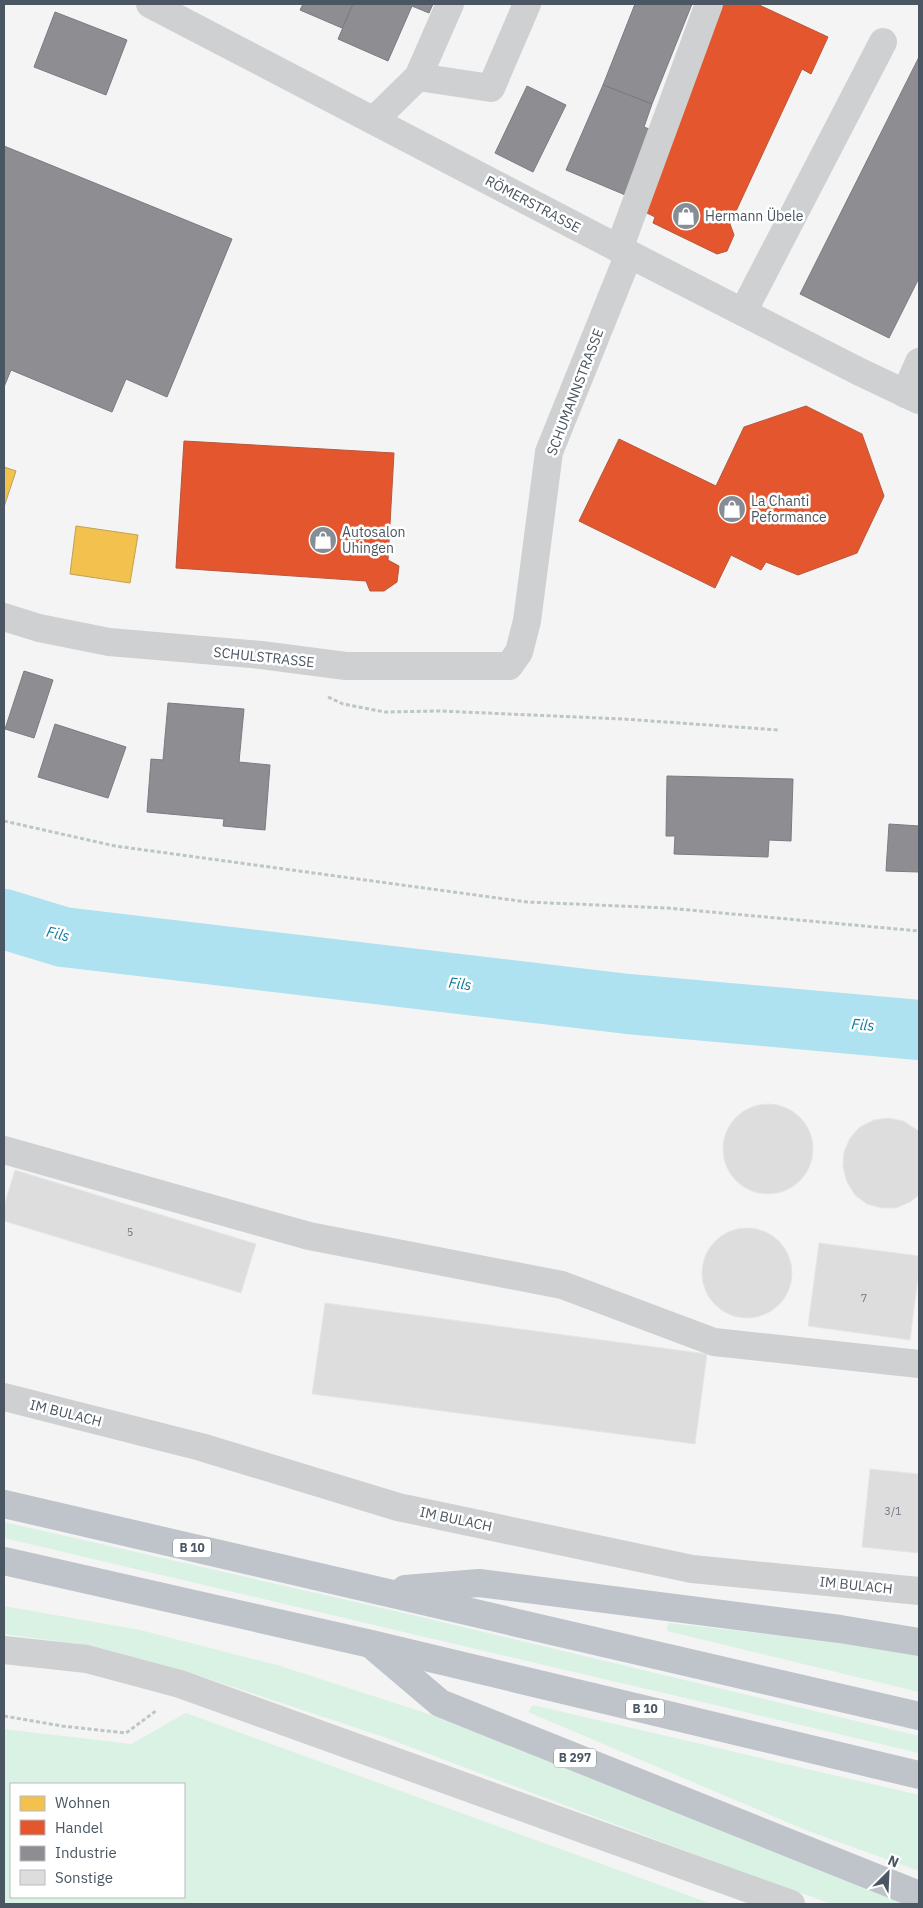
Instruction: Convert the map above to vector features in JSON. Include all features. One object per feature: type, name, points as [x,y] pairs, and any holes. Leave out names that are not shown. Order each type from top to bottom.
[{"type":"highway","name":"B 10","points":[[4,1504],[919,1716]]},
{"type":"highway","name":"B 10","points":[[4,1561],[371,1644],[919,1774]]},
{"type":"highway","name":"B 10","points":[[380,1591],[479,1583],[840,1629],[919,1642]]},
{"type":"highway","name":"B 297","points":[[371,1644],[440,1703],[919,1895]]},
{"type":"street","name":"RÖMERSTRASSE","points":[[150,4],[624,252],[912,397]]},
{"type":"street","points":[[374,120],[418,77],[450,4]]},
{"type":"street","points":[[418,77],[491,88],[527,4]]},
{"type":"street","name":"SCHUMANNSTRASSE","points":[[519,652],[527,621],[549,452],[624,252],[709,4]]},
{"type":"street","points":[[743,312],[883,42]]},
{"type":"street","points":[[912,397],[919,362]]},
{"type":"street","name":"SCHULSTRASSE","points":[[4,618],[39,628],[109,642],[346,666],[509,666],[519,652]]},
{"type":"street","points":[[4,1150],[309,1236],[562,1285],[714,1342],[919,1364]]},
{"type":"street","name":"IM BULACH","points":[[4,1397],[201,1447],[398,1507],[692,1568],[919,1591]]},
{"type":"street","points":[[4,1650],[86,1659],[180,1684],[791,1904]]},
{"type":"path","points":[[327,696],[344,704],[385,712],[440,711],[623,719],[779,730]]},
{"type":"path","points":[[4,821],[115,846],[526,902],[667,908],[919,931]]},
{"type":"path","points":[[4,1716],[62,1726],[126,1733],[155,1711],[180,1684]]},
{"type":"green space","points":[[4,1522],[404,1613],[919,1736],[919,1753],[4,1538]]},
{"type":"green space","points":[[4,1606],[140,1630],[277,1665],[432,1715],[781,1854],[916,1904],[832,1904],[723,1865],[384,1737],[182,1670],[93,1646],[4,1634]]},
{"type":"green space","points":[[668,1623],[919,1651],[919,1692],[667,1631]]},
{"type":"green space","points":[[533,1705],[919,1795],[919,1871],[808,1831],[528,1712]]},
{"type":"green space","points":[[186,1713],[712,1904],[4,1904],[4,1729],[131,1744]]},
{"type":"building: Wohnen","points":[[4,467],[16,471],[4,507]]},
{"type":"building: Wohnen","points":[[76,526],[138,535],[130,583],[70,574]]},
{"type":"building: Handel","points":[[723,4],[757,4],[828,37],[811,74],[802,69],[730,224],[734,235],[727,251],[717,254],[653,223],[655,217],[645,212]]},
{"type":"building: Handel","name":"La Chanti Peformance","points":[[806,406],[862,434],[884,496],[857,553],[798,575],[766,562],[761,570],[731,555],[715,588],[579,521],[619,439],[716,486],[744,427]]},
{"type":"building: Handel","points":[[184,441],[394,453],[388,560],[399,566],[397,582],[384,591],[370,591],[366,581],[176,568]]},
{"type":"building: Industrie","points":[[303,4],[353,4],[342,28],[300,10]]},
{"type":"building: Industrie","points":[[353,4],[433,4],[429,13],[412,6],[388,61],[338,39]]},
{"type":"building: Industrie","points":[[635,4],[692,4],[652,104],[603,85]]},
{"type":"building: Industrie","points":[[55,12],[127,40],[106,95],[34,67]]},
{"type":"building: Industrie","points":[[919,57],[919,278],[889,338],[800,294]]},
{"type":"building: Industrie","points":[[603,85],[652,104],[644,127],[657,132],[630,197],[566,170]]},
{"type":"building: Industrie","points":[[527,86],[566,105],[533,172],[495,153]]},
{"type":"building: Industrie","points":[[4,146],[232,239],[167,397],[126,379],[112,412],[11,370],[4,387]]},
{"type":"building: Industrie","points":[[24,671],[53,680],[34,738],[5,729]]},
{"type":"building: Industrie","points":[[168,703],[244,709],[239,762],[270,765],[265,830],[223,826],[224,819],[147,812],[151,759],[163,760]]},
{"type":"building: Industrie","points":[[55,724],[126,747],[108,798],[38,777]]},
{"type":"building: Industrie","points":[[667,776],[793,779],[791,841],[769,840],[768,857],[674,854],[675,836],[666,836]]},
{"type":"building: Industrie","points":[[889,824],[919,826],[919,872],[886,871]]},
{"type":"building: Sonstige","points":[[768,1104],[785,1108],[800,1117],[809,1132],[813,1149],[809,1166],[800,1181],[785,1190],[768,1194],[751,1190],[736,1181],[727,1166],[723,1149],[727,1132],[736,1117],[751,1108]]},
{"type":"building: Sonstige","points":[[888,1118],[903,1121],[919,1131],[919,1195],[910,1202],[896,1208],[882,1208],[867,1204],[855,1195],[847,1182],[843,1167],[844,1152],[850,1138],[860,1127],[874,1120]]},
{"type":"building: Sonstige","points":[[15,1170],[256,1244],[241,1293],[4,1221],[4,1206]]},
{"type":"building: Sonstige","points":[[747,1228],[764,1231],[779,1241],[789,1256],[792,1273],[789,1290],[779,1305],[764,1315],[747,1318],[730,1315],[715,1305],[705,1290],[702,1273],[705,1256],[715,1241],[730,1231]]},
{"type":"building: Sonstige","points":[[819,1243],[919,1256],[910,1340],[808,1326]]},
{"type":"building: Sonstige","points":[[325,1303],[707,1354],[695,1444],[312,1394]]},
{"type":"building: Sonstige","points":[[870,1469],[919,1474],[919,1553],[862,1547]]},
{"type":"waterway","name":"Fils","points":[[4,919],[63,937],[628,1004],[919,1030]]},
{"type":"place","name":"Hermann Übele","points":[[686,216]]},
{"type":"place","name":"La Chanti Peformance","points":[[732,509]]},
{"type":"place","name":"Autosalon Uhingen","points":[[323,540]]}]
